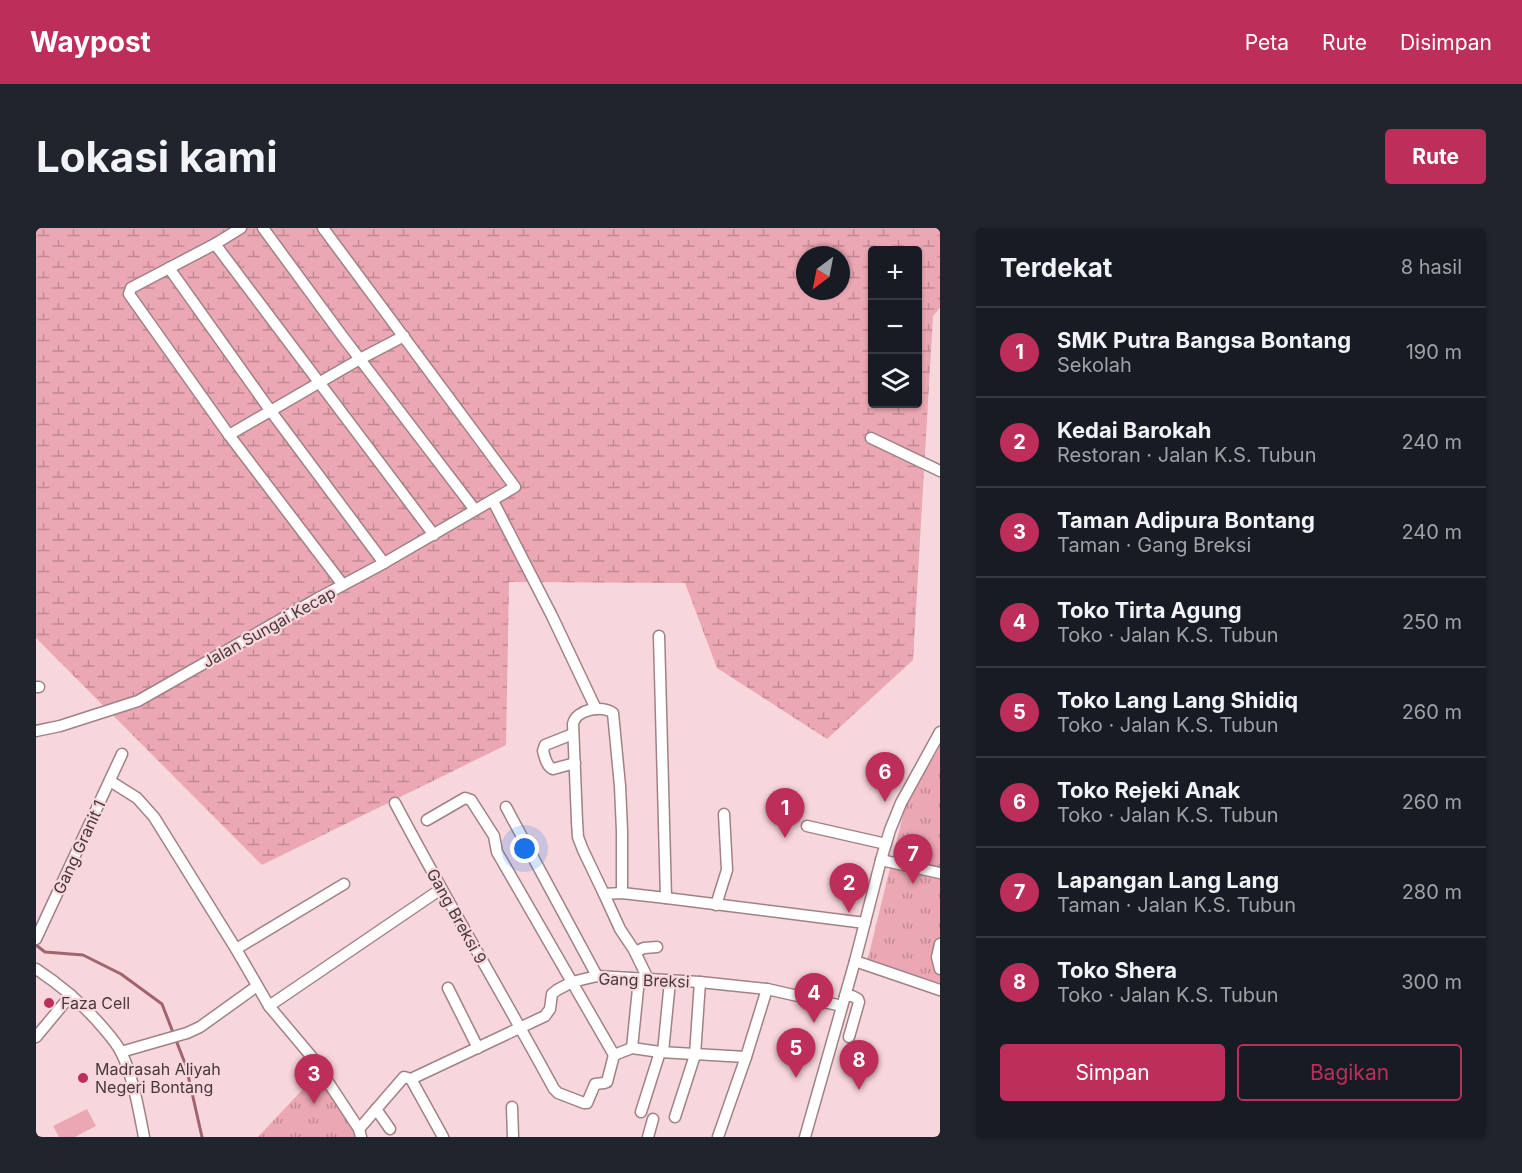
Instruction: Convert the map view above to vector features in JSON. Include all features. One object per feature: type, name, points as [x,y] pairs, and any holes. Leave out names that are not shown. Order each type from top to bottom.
[{"type":"street","points":[[241,228],[131,288],[129,294],[229,435],[344,585]]},
{"type":"street","points":[[262,228],[475,510]]},
{"type":"street","points":[[229,435],[404,336],[323,228]]},
{"type":"street","points":[[215,244],[434,535]]},
{"type":"street","points":[[169,268],[270,410],[384,563]]},
{"type":"street","name":"Jalan Sungai Kecap","points":[[36,730],[60,726],[138,701],[515,487],[404,336]]},
{"type":"street","points":[[871,438],[940,471]]},
{"type":"street","points":[[493,501],[596,709]]},
{"type":"street","points":[[659,636],[666,898]]},
{"type":"street","points":[[622,893],[621,809],[613,713],[610,710],[596,709],[576,716],[573,724],[578,837],[620,929],[635,952],[643,979],[632,1048]]},
{"type":"street","points":[[805,1137],[886,844],[901,803],[940,732]]},
{"type":"street","points":[[573,734],[545,745],[543,751],[548,765],[553,769],[575,763]]},
{"type":"street","name":"Gang Granit 1","points":[[38,936],[122,754]]},
{"type":"street","points":[[110,781],[137,798],[154,817],[269,1006],[311,1056],[360,1133]]},
{"type":"street","points":[[427,820],[465,798],[471,800],[494,836],[497,852],[614,1055],[632,1048],[746,1057]]},
{"type":"street","name":"Gang Breksi 9","points":[[395,803],[554,1089],[558,1093],[587,1103],[595,1084],[607,1082],[614,1055]]},
{"type":"street","points":[[506,807],[597,976]]},
{"type":"street","points":[[716,905],[727,870],[724,814]]},
{"type":"street","points":[[807,826],[886,844]]},
{"type":"street","points":[[881,860],[940,873]]},
{"type":"street","points":[[236,949],[344,884]]},
{"type":"street","points":[[269,1006],[441,889]]},
{"type":"street","points":[[604,894],[622,893],[865,923]]},
{"type":"street","points":[[940,944],[937,957],[940,969]]},
{"type":"street","points":[[635,952],[644,948],[657,948]]},
{"type":"street","points":[[855,961],[940,990]]},
{"type":"street","points":[[36,969],[92,1013],[121,1052],[128,1070],[144,1137]]},
{"type":"street","name":"Gang Breksi","points":[[360,1133],[376,1109],[402,1079],[406,1077],[411,1079],[547,1015],[552,994],[572,982],[597,976],[700,982],[767,989],[843,1001]]},
{"type":"street","points":[[641,1112],[661,1052],[670,981]]},
{"type":"street","points":[[675,1117],[695,1054],[700,982]]},
{"type":"street","points":[[121,1052],[200,1027],[257,986]]},
{"type":"street","points":[[448,987],[478,1048]]},
{"type":"street","points":[[718,1137],[767,989]]},
{"type":"street","points":[[36,1037],[71,995]]},
{"type":"street","points":[[843,1001],[855,997],[859,1002],[849,1037]]},
{"type":"street","points":[[411,1079],[443,1137]]},
{"type":"street","points":[[512,1107],[513,1137]]},
{"type":"street","points":[[376,1109],[390,1129]]},
{"type":"street","points":[[648,1137],[653,1119]]},
{"type":"green space","points":[[36,228],[940,228],[940,308],[933,316],[913,660],[827,739],[717,668],[685,583],[509,582],[506,745],[262,865],[36,638]]},
{"type":"green space","points":[[940,746],[940,983],[867,962],[905,807]]},
{"type":"green space","points":[[319,1072],[359,1137],[258,1137]]},
{"type":"green space","points":[[87,1109],[96,1126],[75,1137],[59,1137],[53,1126]]},
{"type":"waterway","points":[[36,945],[45,952],[83,955],[121,974],[162,1004],[186,1066],[202,1137]]},
{"type":"place","name":"Toko Rejeki Anak","points":[[885,802]]},
{"type":"place","name":"SMK Putra Bangsa Bontang","points":[[785,838]]},
{"type":"place","name":"Lapangan Lang Lang","points":[[913,884]]},
{"type":"place","name":"Kedai Barokah","points":[[849,913]]},
{"type":"place","name":"Faza Cell","points":[[49,1003]]},
{"type":"place","name":"Toko Tirta Agung","points":[[814,1023]]},
{"type":"place","name":"Madrasah Aliyah Negeri Bontang","points":[[83,1078]]},
{"type":"place","name":"Toko Lang Lang Shidiq","points":[[796,1078]]},
{"type":"place","name":"Toko Shera","points":[[859,1090]]},
{"type":"place","name":"Taman Adipura Bontang","points":[[314,1104]]}]
